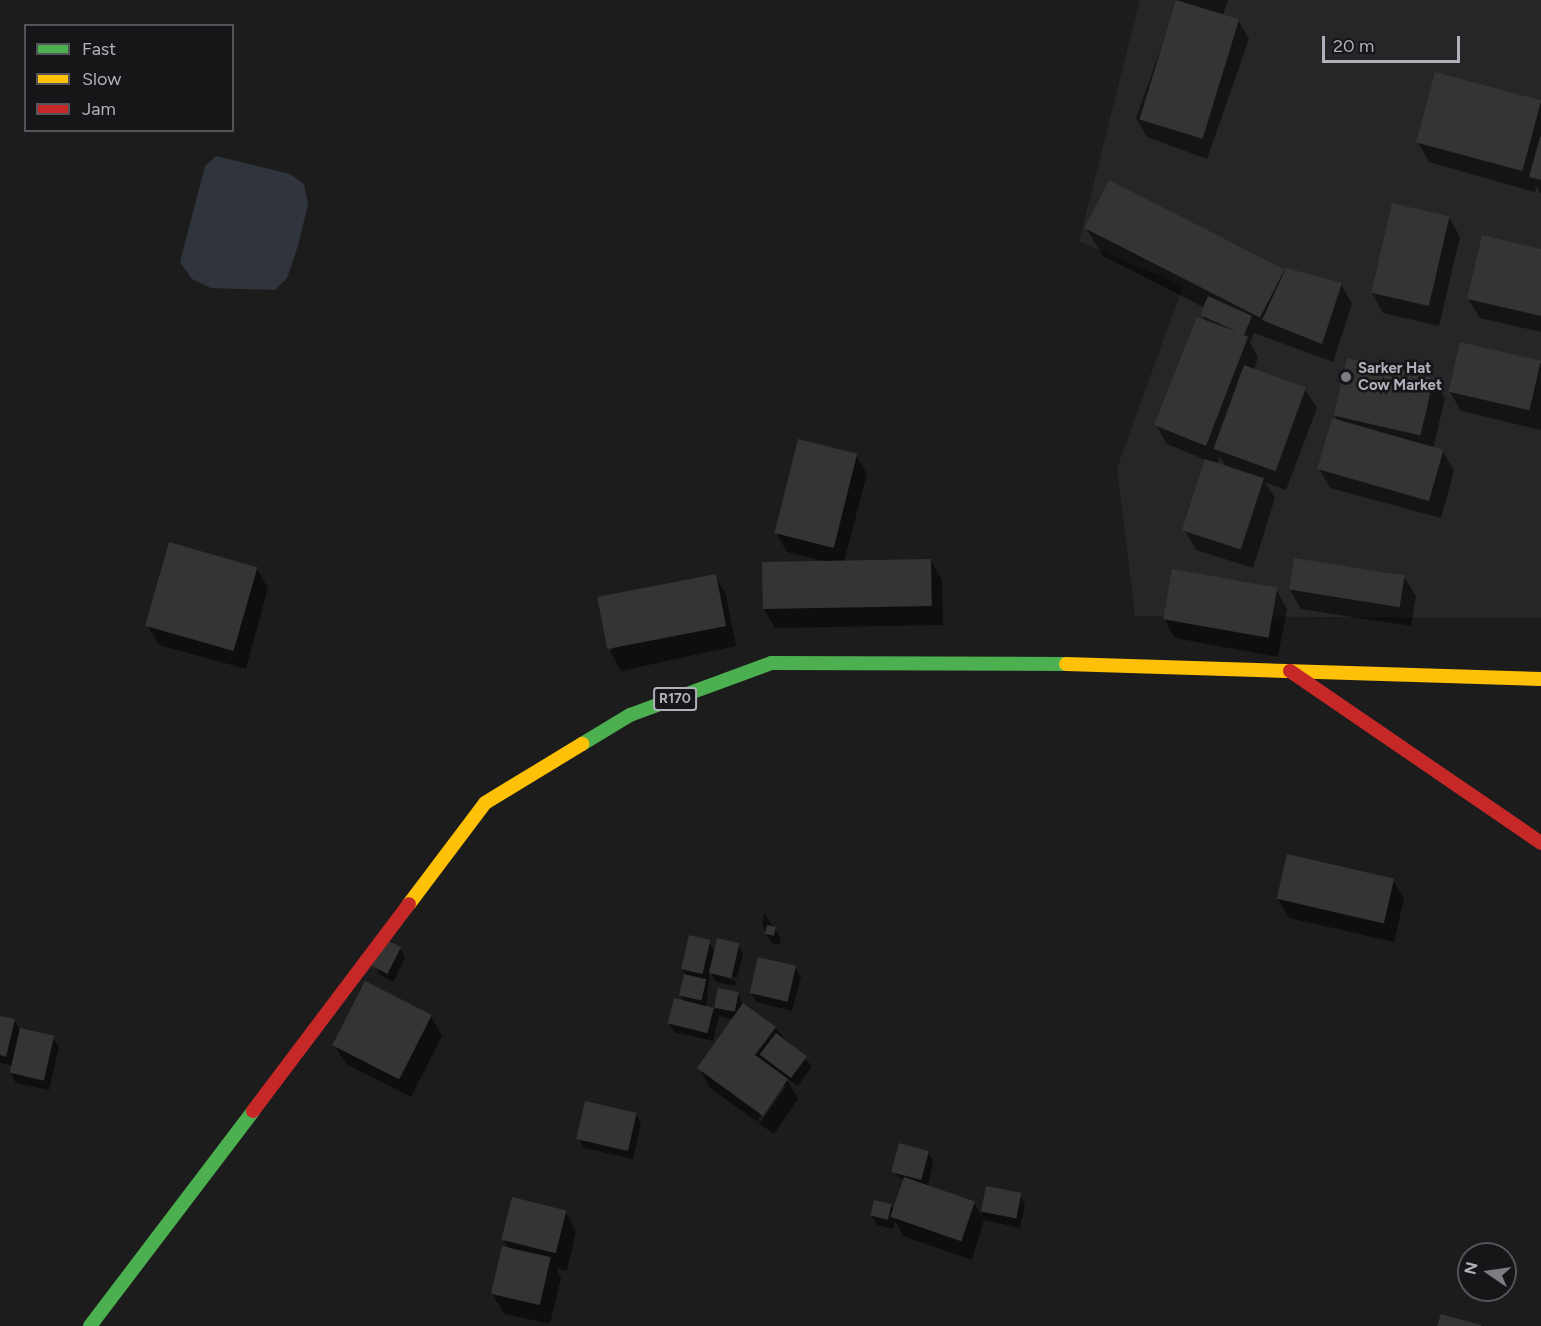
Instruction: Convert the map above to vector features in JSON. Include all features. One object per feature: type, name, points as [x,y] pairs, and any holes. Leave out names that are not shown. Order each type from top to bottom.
[{"type":"main road","name":"R170","points":[[90,1326],[485,803],[630,716],[771,663],[1009,662],[1541,679]]},
{"type":"main road","points":[[1290,671],[1541,843]]},
{"type":"shaded area","name":"Sarker Hat Cow Market","points":[[1140,0],[1541,0],[1541,618],[1135,616],[1117,468],[1183,286],[1079,241]]},
{"type":"shaded area","points":[[216,156],[290,174],[304,184],[308,204],[298,246],[287,278],[275,290],[211,288],[192,279],[180,262],[205,166]]},
{"type":"building","points":[[1176,0],[1239,19],[1203,139],[1139,120]]},
{"type":"building","points":[[1435,72],[1541,100],[1522,171],[1416,143]]},
{"type":"building","points":[[1541,137],[1541,180],[1529,177]]},
{"type":"building","points":[[1109,180],[1285,269],[1260,318],[1084,228]]},
{"type":"building","points":[[1392,203],[1449,216],[1429,306],[1371,293]]},
{"type":"building","points":[[1482,235],[1541,249],[1541,316],[1467,299]]},
{"type":"building","points":[[1286,268],[1342,283],[1322,344],[1262,320]]},
{"type":"building","points":[[1208,296],[1252,316],[1244,335],[1248,337],[1206,446],[1154,425],[1197,317],[1238,332],[1200,315]]},
{"type":"building","points":[[1460,342],[1541,361],[1529,410],[1449,392]]},
{"type":"building","points":[[1347,358],[1434,378],[1420,436],[1334,415]]},
{"type":"building","points":[[1244,365],[1306,388],[1276,471],[1214,449]]},
{"type":"building","points":[[1332,418],[1444,450],[1429,501],[1317,469]]},
{"type":"building","points":[[798,439],[857,454],[834,548],[775,533]]},
{"type":"building","points":[[1205,459],[1264,478],[1241,549],[1182,530]]},
{"type":"building","points":[[169,542],[257,567],[233,651],[145,626]]},
{"type":"building","points":[[1294,558],[1405,576],[1400,607],[1289,590]]},
{"type":"building","points":[[931,559],[932,606],[763,609],[762,562]]},
{"type":"building","points":[[1172,569],[1277,588],[1269,638],[1163,619]]},
{"type":"building","points":[[716,574],[726,626],[607,649],[597,597]]},
{"type":"building","points":[[1287,854],[1394,879],[1384,924],[1277,899]]},
{"type":"building","points":[[767,925],[776,927],[774,936],[765,934]]},
{"type":"building","points":[[689,935],[710,940],[703,974],[681,969]]},
{"type":"building","points":[[717,938],[739,943],[731,978],[709,973]]},
{"type":"building","points":[[385,939],[401,947],[387,974],[371,966]]},
{"type":"building","points":[[758,957],[796,966],[788,1002],[750,993]]},
{"type":"building","points":[[684,974],[706,979],[701,1001],[679,995]]},
{"type":"building","points":[[365,981],[432,1015],[399,1079],[332,1045]]},
{"type":"building","points":[[718,988],[739,992],[735,1012],[714,1008]]},
{"type":"building","points":[[674,998],[714,1008],[707,1033],[668,1023]]},
{"type":"building","points":[[743,1003],[776,1027],[755,1055],[788,1079],[763,1116],[697,1068]]},
{"type":"building","points":[[0,1016],[15,1019],[6,1057],[0,1055]]},
{"type":"building","points":[[20,1028],[54,1036],[44,1081],[10,1073]]},
{"type":"building","points":[[776,1033],[807,1056],[791,1078],[760,1055]]},
{"type":"building","points":[[585,1101],[637,1113],[628,1151],[576,1139]]},
{"type":"building","points":[[899,1143],[929,1151],[921,1180],[891,1172]]},
{"type":"building","points":[[904,1177],[975,1201],[961,1241],[890,1217]]},
{"type":"building","points":[[986,1186],[1021,1193],[1016,1218],[981,1212]]},
{"type":"building","points":[[512,1197],[566,1211],[556,1253],[501,1240]]},
{"type":"building","points":[[874,1200],[892,1204],[888,1220],[870,1216]]},
{"type":"building","points":[[502,1246],[551,1257],[540,1305],[491,1294]]},
{"type":"building","points":[[1441,1314],[1481,1325],[1481,1326],[1437,1326]]},
{"type":"traffic: fast","points":[[582,744],[630,715],[771,663],[1066,664]]},
{"type":"traffic: fast","points":[[90,1326],[253,1111]]},
{"type":"traffic: slow","points":[[1066,664],[1541,679]]},
{"type":"traffic: slow","points":[[409,904],[485,803],[582,744]]},
{"type":"traffic: jam","points":[[1290,671],[1541,843]]},
{"type":"traffic: jam","points":[[253,1111],[409,904]]},
{"type":"place","name":"Sarker Hat Cow Market","points":[[1346,377]]}]
